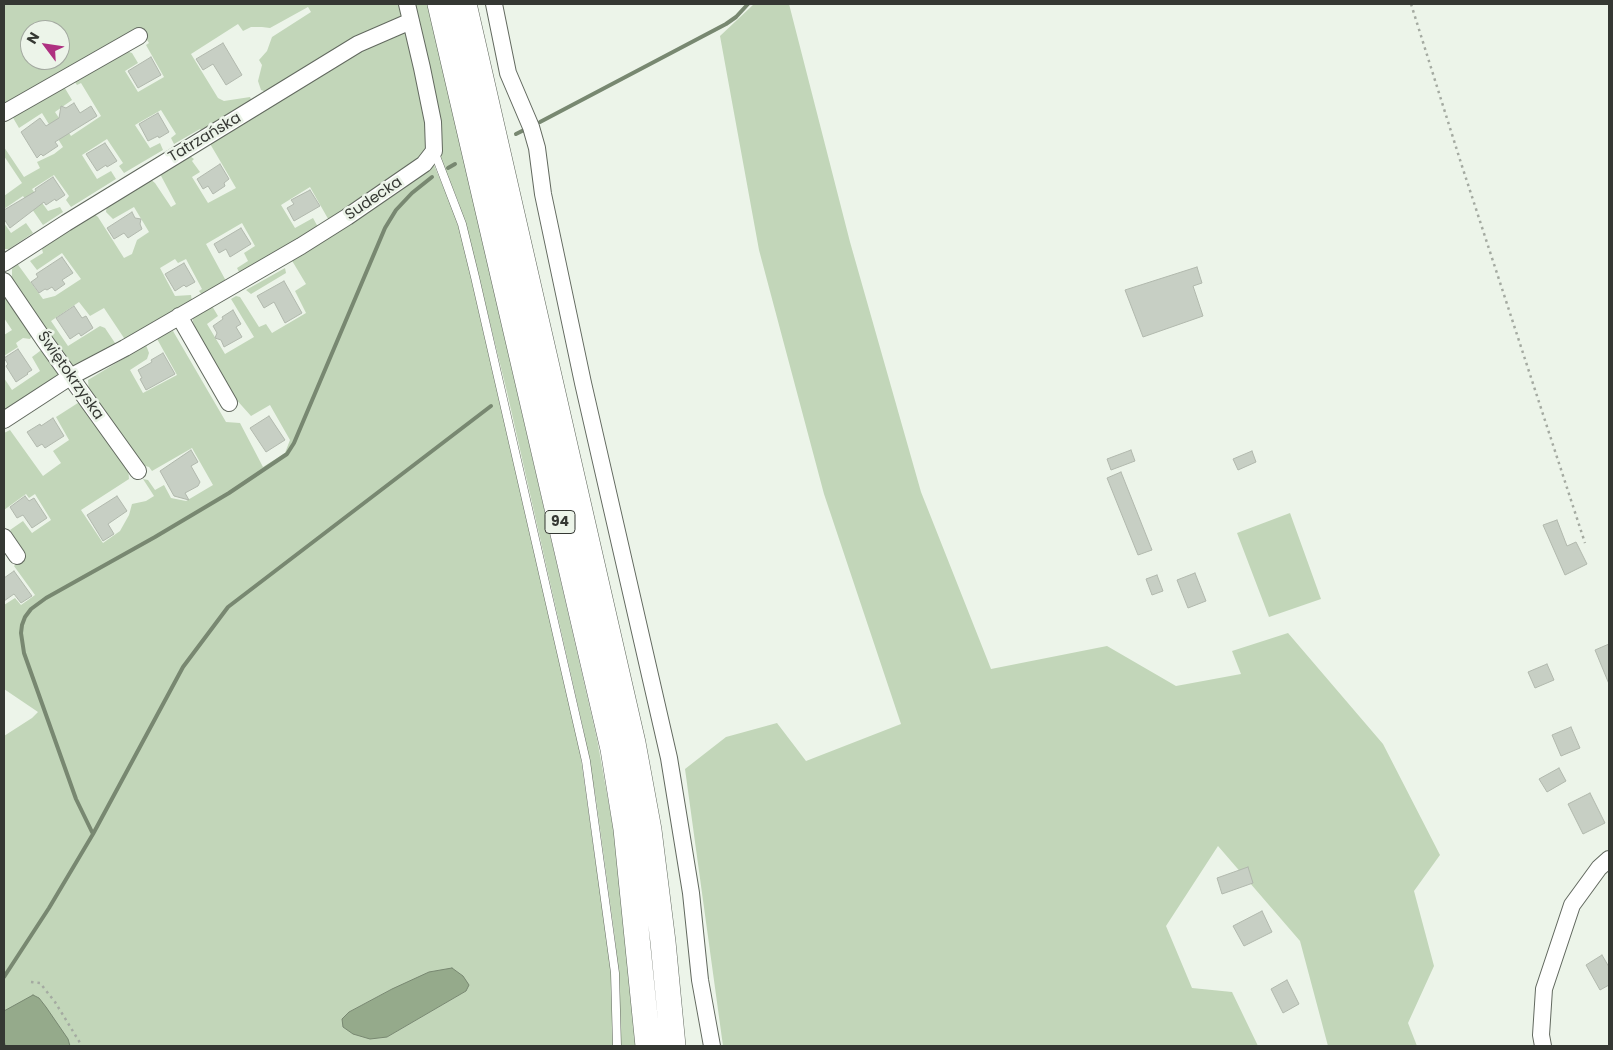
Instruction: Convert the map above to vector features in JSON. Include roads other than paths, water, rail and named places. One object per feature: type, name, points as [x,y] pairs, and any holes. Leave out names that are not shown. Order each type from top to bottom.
[{"type":"main road","name":"94","points":[[440,4],[613,749],[626,829],[648,1046]]},
{"type":"main road","name":"94","points":[[464,4],[633,743],[649,830],[663,942],[672,1046]]},
{"type":"street","points":[[407,4],[433,122],[434,151]]},
{"type":"street","points":[[494,4],[508,73],[532,127],[537,148],[543,194],[579,364],[669,758],[691,893],[700,980],[712,1046]]},
{"type":"street","name":"Tatrzańska","points":[[4,263],[66,222],[358,44],[411,21]]},
{"type":"street","points":[[4,113],[139,36]]},
{"type":"street","name":"Sudecka","points":[[4,420],[70,376],[125,348],[301,246],[424,164],[434,151]]},
{"type":"street","name":"Świętokrzyska","points":[[4,281],[138,471]]},
{"type":"street","points":[[179,316],[229,403]]},
{"type":"street","points":[[4,537],[17,556]]},
{"type":"street","points":[[1543,1046],[1541,1035],[1544,989],[1572,905],[1609,859]]},
{"type":"lane","points":[[434,151],[462,224],[476,277],[586,761],[615,973],[617,1046]]},
{"type":"waterway","points":[[540,122],[726,24],[736,17],[748,4]]},
{"type":"waterway","points":[[516,134],[524,130]]},
{"type":"waterway","points":[[448,168],[455,164]]},
{"type":"waterway","points":[[93,834],[76,799],[24,653],[21,633],[25,617],[31,609],[46,598],[229,493],[287,454],[294,443],[385,228],[396,210],[412,193],[432,177]]},
{"type":"waterway","points":[[4,977],[49,908],[93,834],[183,667],[228,607],[491,406]]}]
